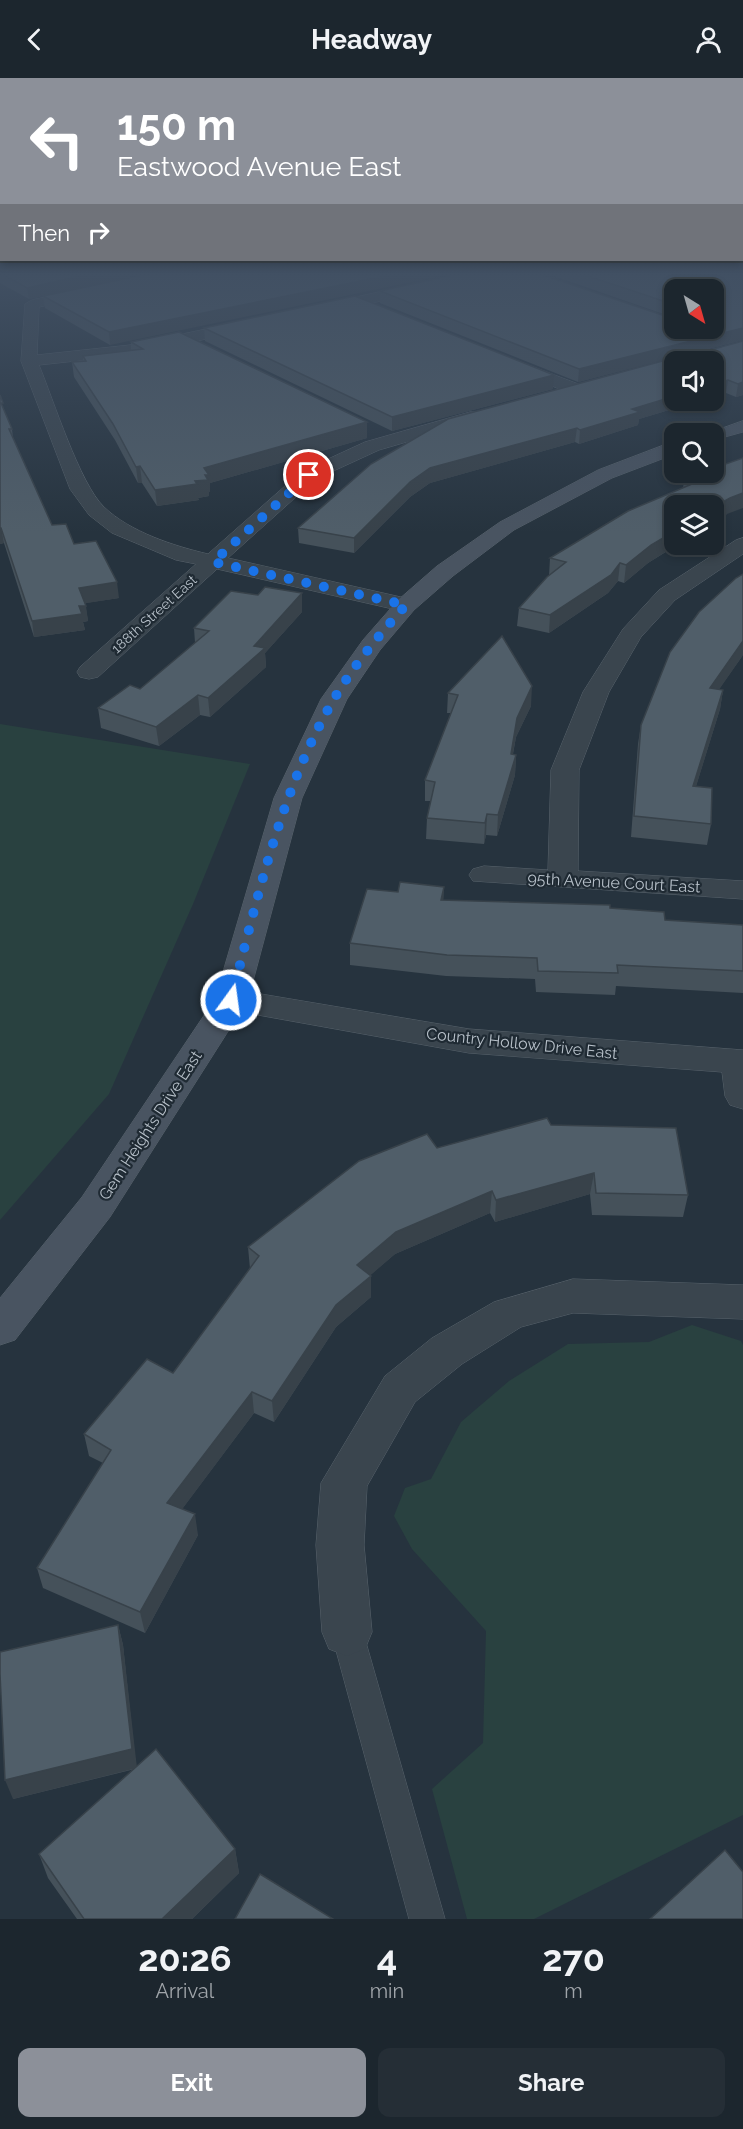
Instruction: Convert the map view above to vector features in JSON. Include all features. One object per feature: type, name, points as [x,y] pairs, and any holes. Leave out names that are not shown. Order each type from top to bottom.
[{"type":"street","points":[[29,361],[80,489],[96,511],[119,529],[148,542],[213,562],[406,605]]},
{"type":"street","points":[[505,361],[574,389]]},
{"type":"street","points":[[540,398],[597,383]]},
{"type":"street","name":"188th Street East","points":[[89,672],[309,475],[391,440],[494,411]]},
{"type":"street","points":[[724,432],[743,426]]},
{"type":"street","points":[[370,430],[391,440]]},
{"type":"street","name":"Gem Heights Drive East","points":[[0,1328],[96,1207],[231,1000],[256,902],[288,798],[334,699],[371,645],[406,605],[445,571],[507,526],[605,474],[664,451]]},
{"type":"street","points":[[563,880],[565,770],[597,692],[631,634],[667,595],[743,544]]},
{"type":"street","name":"95th Avenue Court East","points":[[484,875],[743,890]]},
{"type":"street","name":"Country Hollow Drive East","points":[[231,1000],[470,1041],[741,1074]]},
{"type":"street","points":[[347,1632],[340,1545],[344,1483],[400,1389],[447,1351],[509,1314],[573,1296],[743,1302]]},
{"type":"lane","points":[[347,1632],[427,1919]]},
{"type":"green space","points":[[0,724],[250,764],[193,904],[109,1094],[0,1220]]},
{"type":"green space","points":[[692,1325],[741,1341],[743,1345],[743,1815],[534,1919],[467,1919],[432,1789],[483,1743],[486,1631],[412,1549],[394,1516],[405,1488],[431,1479],[461,1422],[509,1381],[568,1344],[649,1342]]},
{"type":"building","points":[[239,361],[367,422],[204,468],[209,475],[205,475],[208,480],[195,481],[197,484],[155,490],[140,466],[136,467],[113,424],[72,362]]},
{"type":"building","points":[[274,361],[519,361],[554,375],[392,417]]},
{"type":"building","points":[[558,361],[611,361],[579,369]]},
{"type":"building","points":[[664,361],[664,399],[632,409],[640,412],[580,430],[577,428],[430,468],[410,482],[354,538],[298,528],[371,464],[448,419]]},
{"type":"building","points":[[724,361],[743,361],[743,382],[738,384],[728,380],[724,381]]},
{"type":"building","points":[[0,395],[12,429],[9,429],[52,525],[66,524],[74,544],[96,541],[117,582],[79,588],[86,606],[79,606],[82,614],[32,621],[0,528]]},
{"type":"building","points":[[743,458],[743,493],[724,501],[724,495],[666,495],[692,484],[689,483],[724,483],[724,465]]},
{"type":"building","points":[[664,496],[664,537],[626,565],[620,563],[611,575],[550,615],[519,608],[547,577],[566,562],[550,558],[628,511]]},
{"type":"building","points":[[743,574],[743,641],[710,688],[723,690],[693,786],[712,788],[711,824],[634,816],[641,725],[670,652],[699,612]]},
{"type":"building","points":[[265,587],[302,593],[254,646],[265,648],[208,698],[198,695],[156,727],[98,708],[130,685],[140,689],[209,631],[194,628],[231,591],[258,595]]},
{"type":"building","points":[[502,636],[532,686],[517,718],[511,754],[516,755],[498,815],[487,814],[485,823],[427,818],[435,782],[425,780],[458,695],[448,693]]},
{"type":"building","points":[[400,882],[444,887],[441,900],[610,905],[610,908],[664,912],[665,920],[743,925],[743,971],[617,965],[618,973],[538,971],[537,958],[447,955],[350,943],[367,889],[398,892]]},
{"type":"building","points":[[547,1118],[551,1125],[676,1128],[688,1195],[596,1193],[594,1173],[496,1200],[492,1191],[396,1232],[357,1265],[371,1276],[336,1305],[272,1401],[252,1392],[167,1503],[195,1514],[140,1612],[37,1568],[111,1450],[84,1434],[147,1359],[173,1373],[259,1256],[248,1247],[359,1161],[427,1134],[437,1148]]},
{"type":"building","points":[[118,1625],[132,1749],[5,1780],[0,1652]]},
{"type":"building","points":[[156,1749],[235,1849],[162,1919],[84,1919],[39,1854]]},
{"type":"building","points":[[725,1850],[743,1872],[743,1919],[650,1919]]},
{"type":"building","points":[[260,1874],[333,1919],[235,1919]]},
{"type":"route","points":[[231,1000],[256,902],[288,798],[334,699],[371,645],[406,605],[213,562],[309,475]]}]
